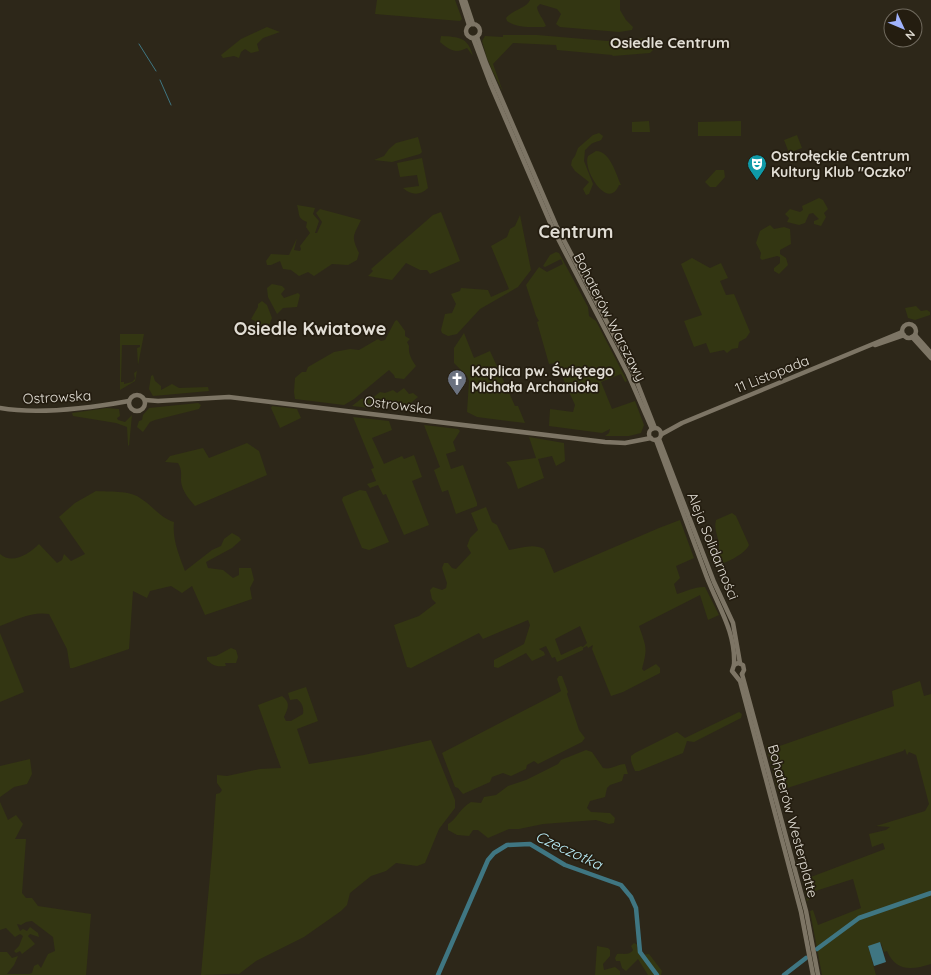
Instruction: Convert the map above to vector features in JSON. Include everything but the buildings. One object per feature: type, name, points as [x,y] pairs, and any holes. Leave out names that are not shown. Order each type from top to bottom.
[{"type":"main road","points":[[461,0],[471,24],[480,28],[480,33],[475,38],[469,36],[466,32],[471,24],[465,0]]},
{"type":"main road","name":"Bohaterów Warszawy","points":[[475,38],[556,225],[633,372],[657,430]]},
{"type":"main road","name":"11 Listopada","points":[[657,430],[682,423],[903,333],[905,325],[911,324],[915,328],[913,336]]},
{"type":"main road","points":[[903,333],[913,336],[931,353]]},
{"type":"main road","points":[[913,336],[931,358]]},
{"type":"main road","points":[[137,395],[143,397],[145,402],[139,411],[133,410],[130,403],[132,396],[137,395]]},
{"type":"main road","name":"Ostrowska","points":[[145,402],[229,397],[605,442],[634,442],[654,438]]},
{"type":"main road","name":"Ostrowska","points":[[0,408],[25,411],[130,403]]},
{"type":"main road","points":[[654,438],[657,430]]},
{"type":"main road","points":[[654,438],[657,430]]},
{"type":"main road","name":"Aleja Solidarności","points":[[654,438],[712,577],[732,620],[740,663],[744,667],[739,675],[732,671],[734,665],[732,639],[728,623],[710,584],[654,438]]},
{"type":"main road","points":[[734,665],[740,663]]},
{"type":"main road","name":"Bohaterów Westerplatte","points":[[739,675],[806,911],[813,975]]},
{"type":"main road","name":"Bohaterów Westerplatte","points":[[812,958],[818,975]]},
{"type":"green space","points":[[377,0],[455,0],[462,19],[460,21],[375,14]]},
{"type":"green space","points":[[530,0],[620,0],[620,10],[626,20],[633,27],[632,30],[619,32],[560,27],[556,24],[561,14],[557,9],[540,4],[537,7],[546,26],[524,27],[507,21],[506,18],[509,15],[526,5]]},
{"type":"green space","points":[[267,27],[280,32],[263,38],[257,44],[259,51],[251,53],[245,49],[241,52],[239,58],[234,56],[223,58],[221,55],[241,39]]},
{"type":"green space","points":[[503,35],[537,35],[607,41],[650,38],[653,41],[653,50],[650,53],[613,56],[557,50],[556,45],[513,43],[493,64],[503,92],[492,70],[482,41],[485,36],[503,37]]},
{"type":"green space","points":[[441,36],[462,39],[468,45],[473,56],[467,48],[456,51],[447,47],[440,42]]},
{"type":"green space","points":[[649,121],[650,132],[632,132],[632,122]]},
{"type":"green space","points":[[741,121],[741,136],[698,136],[698,122]]},
{"type":"green space","points":[[599,133],[603,136],[601,140],[595,142],[585,150],[584,161],[593,184],[589,194],[586,195],[583,189],[589,182],[575,171],[571,165],[572,160],[578,148],[593,135]]},
{"type":"green space","points":[[797,135],[802,148],[789,153],[784,140]]},
{"type":"green space","points":[[418,137],[422,152],[420,154],[392,162],[374,160],[384,156],[396,143]]},
{"type":"green space","points":[[596,151],[601,152],[609,159],[615,169],[621,185],[619,185],[614,192],[609,194],[597,186],[589,170],[587,162],[588,156]]},
{"type":"green space","points":[[422,158],[428,188],[425,191],[416,194],[403,188],[419,186],[417,175],[400,177],[397,163]]},
{"type":"green space","points":[[716,170],[724,170],[725,177],[716,187],[710,187],[705,182]]},
{"type":"green space","points":[[819,198],[823,200],[828,209],[824,213],[826,217],[821,226],[814,224],[814,221],[819,219],[813,213],[809,214],[805,223],[799,225],[787,222],[789,218],[785,214],[790,209],[800,212],[803,210],[802,206]]},
{"type":"green space","points":[[297,205],[315,208],[313,214],[319,221],[315,233],[317,233],[322,222],[316,213],[320,209],[361,220],[354,236],[359,253],[357,260],[348,265],[332,264],[314,276],[308,272],[299,276],[291,270],[283,269],[280,261],[267,265],[266,261],[271,254],[289,255],[297,238],[294,250],[300,251],[300,246],[310,233],[306,227],[307,222],[299,216]]},
{"type":"green space","points":[[441,212],[460,261],[430,274],[427,270],[420,270],[406,263],[392,280],[368,276],[373,271],[371,269],[433,215]]},
{"type":"green space","points":[[520,215],[531,270],[518,287],[480,309],[457,334],[448,336],[442,333],[441,330],[445,314],[452,313],[456,304],[451,294],[460,291],[461,288],[488,290],[491,297],[509,289],[491,246],[507,237],[510,229],[515,226]]},
{"type":"green space","points":[[770,225],[774,229],[784,227],[790,229],[791,244],[780,250],[780,254],[786,258],[788,265],[779,274],[774,271],[774,268],[780,263],[780,257],[777,256],[762,260],[760,258],[761,253],[756,243],[760,231]]},
{"type":"green space","points":[[556,252],[559,253],[588,307],[589,316],[596,321],[627,381],[625,382],[621,374],[601,382],[612,409],[635,401],[644,425],[641,433],[629,436],[605,436],[609,433],[610,429],[602,433],[549,426],[550,409],[573,412],[575,405],[556,363],[549,364],[537,322],[539,321],[526,285],[539,267],[547,272],[563,264],[561,259],[545,267],[543,266],[550,255]]},
{"type":"green space","points":[[692,258],[710,268],[721,263],[728,278],[720,281],[726,295],[734,294],[750,332],[746,338],[739,342],[738,348],[732,349],[727,353],[724,350],[710,353],[706,343],[694,347],[684,321],[702,315],[681,264]]},
{"type":"green space","points":[[272,284],[282,286],[285,289],[281,294],[284,298],[298,293],[300,295],[297,307],[283,308],[277,314],[268,297],[267,288]]},
{"type":"green space","points":[[262,301],[267,305],[272,318],[268,328],[261,334],[258,333],[259,326],[255,325],[255,321],[251,319],[258,307],[258,304]]},
{"type":"green space","points":[[916,306],[921,311],[927,310],[930,312],[930,315],[915,320],[908,318],[905,308]]},
{"type":"green space","points":[[397,320],[405,331],[405,336],[410,339],[407,342],[409,352],[416,366],[404,379],[395,378],[389,370],[354,399],[344,405],[295,399],[295,378],[302,372],[306,372],[308,367],[334,352],[350,349],[359,350],[378,339],[381,341],[385,340],[395,321]]},
{"type":"green space","points":[[464,333],[474,358],[490,351],[515,406],[518,406],[525,423],[477,417],[467,412],[469,381],[467,376],[454,363],[454,348]]},
{"type":"green space","points":[[120,334],[144,334],[138,365],[137,348],[140,347],[140,345],[122,345],[121,382],[124,382],[124,384],[132,382],[135,379],[134,373],[137,371],[135,381],[120,390]]},
{"type":"green space","points":[[153,375],[155,381],[161,386],[161,390],[172,384],[179,388],[208,387],[209,391],[153,396],[149,389],[151,376]]},
{"type":"green space","points":[[404,388],[409,394],[413,393],[418,397],[407,406],[380,405],[379,409],[352,406],[361,399],[375,396],[380,392],[385,393],[393,390],[397,393]]},
{"type":"green space","points":[[198,403],[201,405],[199,409],[150,422],[143,432],[137,427],[139,421],[142,420],[143,415],[149,408]]},
{"type":"green space","points":[[272,406],[297,409],[301,418],[280,428],[271,408]]},
{"type":"green space","points":[[107,408],[119,409],[120,416],[117,418],[118,420],[125,422],[132,415],[129,446],[127,427],[116,423],[73,416],[72,413]]},
{"type":"green space","points":[[353,417],[389,421],[392,430],[372,438],[384,464],[402,456],[404,459],[414,455],[422,477],[412,481],[429,525],[404,535],[386,494],[383,495],[378,485],[370,488],[367,484],[376,481],[371,469],[374,468]]},
{"type":"green space","points":[[424,425],[458,429],[460,431],[453,442],[456,451],[446,454],[451,469],[463,465],[477,506],[456,514],[448,490],[442,492],[434,470],[440,467]]},
{"type":"green space","points":[[529,437],[564,443],[565,461],[556,466],[552,456],[538,459],[544,478],[518,489],[511,468],[506,462],[536,458]]},
{"type":"green space","points":[[247,443],[259,451],[267,475],[195,506],[184,491],[181,481],[181,469],[178,463],[165,462],[170,456],[203,448],[209,458]]},
{"type":"green space","points":[[360,490],[366,491],[389,542],[369,550],[362,548],[342,500],[343,497]]},
{"type":"green space","points":[[96,491],[135,495],[164,518],[174,522],[175,541],[185,571],[212,550],[221,546],[224,539],[232,533],[239,537],[241,540],[232,548],[206,562],[208,568],[223,570],[233,578],[239,575],[239,568],[251,568],[254,580],[250,588],[252,599],[205,615],[192,586],[182,593],[171,586],[150,591],[147,598],[133,591],[129,649],[73,668],[70,668],[67,649],[49,614],[43,613],[30,615],[0,626],[0,554],[10,558],[20,557],[39,544],[57,563],[62,560],[64,554],[71,561],[85,554],[59,517],[75,503]]},
{"type":"green space","points":[[486,507],[492,522],[497,525],[509,550],[531,546],[544,549],[554,573],[680,520],[694,558],[676,566],[680,578],[674,584],[677,594],[694,588],[705,587],[719,615],[708,620],[700,595],[639,626],[646,651],[642,669],[644,671],[656,664],[660,668],[660,673],[623,692],[611,696],[592,649],[593,645],[588,648],[587,646],[583,648],[583,650],[557,662],[555,657],[552,658],[546,646],[539,649],[544,652],[545,655],[532,661],[526,653],[498,668],[494,667],[494,660],[524,644],[530,625],[528,620],[483,639],[479,633],[411,668],[407,667],[394,625],[419,616],[436,603],[432,599],[430,590],[433,587],[442,590],[446,588],[447,583],[442,568],[444,563],[448,563],[452,568],[456,569],[471,553],[467,546],[470,538],[478,530],[471,513]],"holes":[[[580,626],[587,643],[583,647],[581,646],[561,655],[555,639]]]},
{"type":"green space","points":[[732,513],[736,516],[749,545],[743,552],[734,558],[718,565],[714,565],[708,552],[715,551],[719,548],[719,541],[715,528],[716,520]]},
{"type":"green space","points":[[0,633],[24,692],[0,702]]},
{"type":"green space","points":[[231,648],[236,650],[238,657],[236,663],[225,663],[226,666],[218,666],[213,665],[207,660],[207,657],[216,656]]},
{"type":"green space","points":[[559,676],[562,676],[579,730],[585,738],[582,742],[538,764],[534,761],[527,765],[526,769],[511,776],[503,773],[492,777],[490,782],[463,794],[458,788],[455,787],[442,753],[561,691],[557,679]]},
{"type":"green space","points":[[920,681],[924,696],[931,694],[931,964],[911,968],[900,966],[895,963],[887,951],[884,952],[881,943],[868,946],[876,975],[822,975],[810,911],[813,910],[818,925],[861,908],[853,879],[809,893],[810,899],[807,901],[803,880],[885,849],[883,843],[872,847],[869,834],[886,830],[890,827],[876,826],[925,811],[929,804],[916,755],[909,752],[907,755],[905,749],[903,751],[778,791],[766,746],[769,745],[771,749],[894,706],[892,691]]},
{"type":"green space","points":[[306,687],[318,721],[297,729],[309,764],[364,755],[431,740],[455,800],[455,808],[439,829],[425,863],[417,866],[396,863],[386,871],[371,876],[350,893],[347,905],[341,911],[304,937],[256,961],[239,974],[201,975],[216,794],[220,793],[222,790],[217,783],[217,775],[227,776],[260,769],[281,768],[258,705],[282,696],[288,703],[287,711],[284,717],[286,721],[291,721],[303,714],[303,707],[297,699],[290,700],[288,693]]},
{"type":"green space","points":[[739,712],[742,714],[741,718],[694,742],[687,741],[683,753],[639,771],[635,771],[631,756],[635,753],[677,732],[685,738]]},
{"type":"green space","points":[[586,750],[592,752],[603,768],[625,764],[628,774],[624,774],[622,781],[610,785],[607,788],[605,797],[590,801],[587,808],[591,812],[610,813],[615,818],[614,823],[609,824],[596,820],[543,824],[519,829],[509,829],[488,838],[478,830],[473,830],[469,836],[457,835],[448,830],[448,824],[471,802],[481,803],[484,797],[496,795],[508,786],[526,780],[558,764],[561,760]]},
{"type":"green space","points":[[30,759],[32,774],[27,784],[14,787],[0,797],[0,766]]},
{"type":"green space","points":[[0,802],[8,820],[16,815],[23,824],[15,839],[26,839],[22,893],[26,898],[32,898],[38,906],[91,914],[86,975],[0,975],[0,952],[7,952],[12,958],[18,956],[14,965],[7,974],[29,974],[32,973],[34,966],[38,964],[41,968],[48,954],[55,951],[53,937],[32,921],[21,925],[17,924],[20,931],[23,929],[27,931],[30,927],[38,933],[39,937],[30,934],[28,936],[35,944],[22,954],[20,951],[16,953],[14,951],[19,946],[23,936],[20,934],[15,937],[6,928],[0,930]]},
{"type":"green space","points":[[634,943],[638,945],[637,948],[641,955],[649,954],[662,971],[661,975],[648,975],[638,959],[626,971],[622,968],[620,961],[616,961],[615,958],[617,954],[628,954],[633,950],[631,946]]},
{"type":"green space","points":[[597,946],[608,948],[610,950],[610,956],[603,964],[604,970],[615,967],[620,971],[620,975],[595,975]]},
{"type":"water","points":[[880,942],[886,962],[874,966],[868,946]]},
{"type":"waterway","points":[[139,44],[156,71]]},
{"type":"waterway","points":[[160,80],[171,105]]},
{"type":"waterway","name":"Czeczotka","points":[[438,975],[488,860],[494,853],[507,845],[530,844],[565,865],[621,885],[631,897],[636,908],[640,952],[657,975]]},
{"type":"waterway","name":"Czeczotka","points":[[817,949],[859,918],[931,893]]},
{"type":"waterway","name":"Czeczotka","points":[[784,975],[806,958]]},
{"type":"place","name":"Ostrołęckie Centrum Kultury Klub \"Oczko\"","points":[[757,181]]},
{"type":"place","name":"Kaplica pw. Świętego Michała Archanioła","points":[[457,396]]},
{"type":"district","name":"Osiedle Centrum","points":[[670,42]]},
{"type":"district","name":"Centrum","points":[[576,231]]},
{"type":"district","name":"Osiedle Kwiatowe","points":[[310,328]]}]
